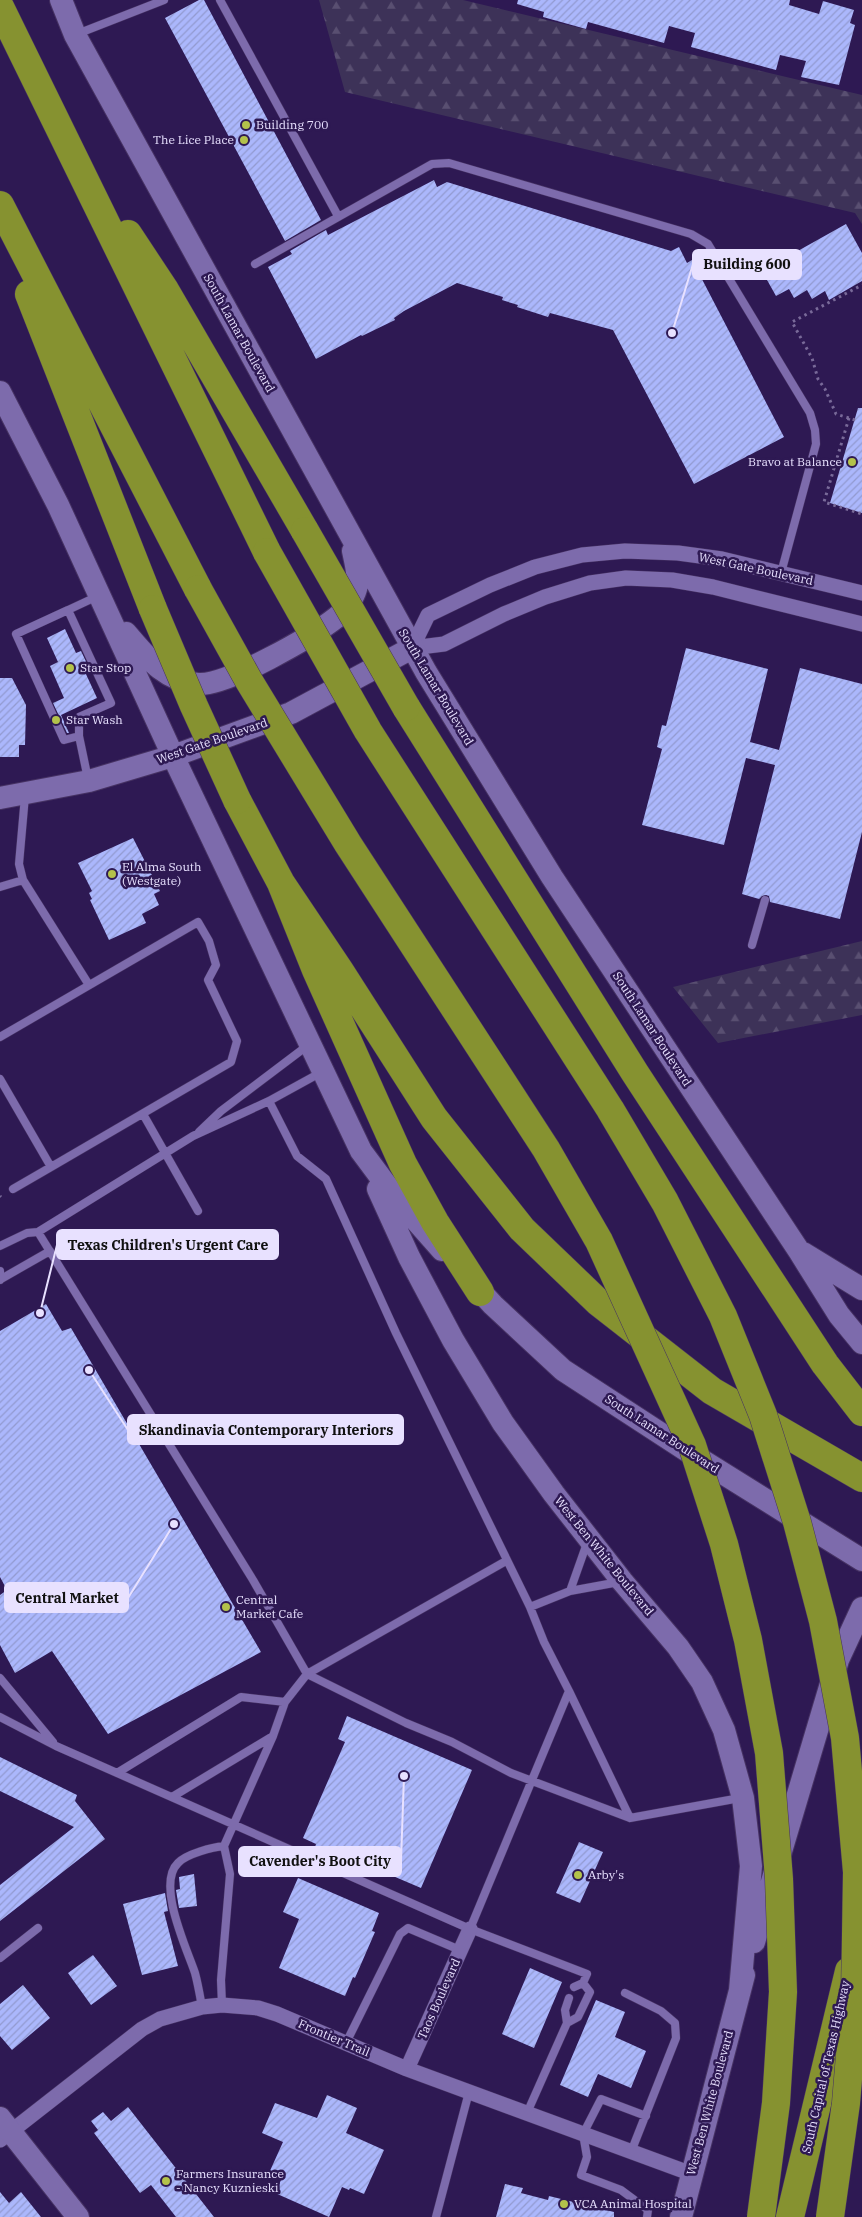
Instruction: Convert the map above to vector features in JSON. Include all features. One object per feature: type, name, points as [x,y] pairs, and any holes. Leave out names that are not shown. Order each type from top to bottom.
[{"type":"highway","points":[[0,7],[66,138],[267,552],[368,731],[610,1109],[665,1202],[722,1316],[763,1415],[797,1522],[823,1622],[845,1738],[857,1872],[855,1996],[846,2103],[830,2217]]},
{"type":"highway","points":[[66,138],[165,290],[306,530],[406,707],[640,1081],[825,1364],[862,1412]]},
{"type":"highway","points":[[0,205],[198,589],[249,681],[348,844],[546,1149],[594,1233],[692,1445],[724,1544],[748,1640],[769,1753],[779,1879],[783,1992],[776,2103],[761,2217]]},
{"type":"highway","points":[[0,220],[153,609],[194,706],[237,800],[280,883],[316,970],[404,1164],[435,1222],[480,1292]]},
{"type":"highway","points":[[280,883],[340,971],[434,1118],[522,1229],[598,1302],[712,1391],[862,1478]]},
{"type":"highway","name":"South Capital of Texas Highway","points":[[790,2217],[862,1916]]},
{"type":"main road","name":"South Lamar Boulevard","points":[[61,0],[76,35],[412,648],[552,877],[799,1251],[839,1315],[862,1343]]},
{"type":"main road","name":"South Lamar Boulevard","points":[[0,392],[58,505],[173,756],[361,1150],[396,1198],[480,1292],[563,1370],[701,1460],[862,1560]]},
{"type":"main road","points":[[104,604],[155,666],[174,678],[198,684],[218,682],[268,660],[339,616],[355,593],[358,574],[351,537]]},
{"type":"main road","name":"West Gate Boulevard","points":[[0,798],[89,781],[173,756],[291,713],[412,648]]},
{"type":"main road","name":"West Ben White Boulevard","points":[[361,1150],[409,1257],[453,1340],[503,1423],[622,1581],[678,1647],[702,1682],[724,1730],[743,1798],[751,1866],[740,1990]]},
{"type":"main road","points":[[799,1251],[862,1289]]},
{"type":"main road","name":"West Ben White Boulevard","points":[[681,2217],[740,1990],[838,1660],[862,1608]]},
{"type":"main road","points":[[838,1660],[862,1650]]},
{"type":"main road","points":[[4,2130],[78,2217]]},
{"type":"street","name":"West Gate Boulevard","points":[[412,648],[428,615],[490,585],[535,567],[582,555],[625,551],[678,553],[722,559],[862,593]]},
{"type":"street","name":"West Gate Boulevard","points":[[412,648],[444,644],[504,614],[546,597],[590,584],[626,578],[672,580],[713,587],[862,624]]},
{"type":"street","name":"Taos Boulevard","points":[[408,2069],[470,1929]]},
{"type":"street","name":"Frontier Trail","points":[[4,2130],[142,2029],[160,2019],[202,2007],[241,2006],[277,2014],[408,2069],[692,2174]]},
{"type":"lane","points":[[76,35],[164,0]]},
{"type":"lane","points":[[220,0],[338,216]]},
{"type":"lane","points":[[255,264],[432,164],[448,163],[691,234],[708,244],[810,413],[815,430],[816,444],[781,573]]},
{"type":"lane","points":[[79,736],[64,740],[16,634],[68,610],[104,604]]},
{"type":"lane","points":[[68,610],[111,703],[79,717],[79,736],[89,781]]},
{"type":"lane","points":[[25,794],[19,864],[23,880],[89,985]]},
{"type":"lane","points":[[0,886],[23,880]]},
{"type":"lane","points":[[752,946],[765,900]]},
{"type":"lane","points":[[0,1037],[198,922],[209,941],[216,965],[208,980],[237,1040],[231,1062],[13,1189]]},
{"type":"lane","points":[[194,1136],[220,1110],[309,1044]]},
{"type":"lane","points":[[0,1246],[27,1233],[38,1232],[194,1136],[269,1101],[323,1071]]},
{"type":"lane","points":[[0,1079],[51,1167]]},
{"type":"lane","points":[[269,1101],[297,1156],[326,1179],[396,1333],[530,1607],[544,1642],[630,1818]]},
{"type":"lane","points":[[143,1114],[198,1211]]},
{"type":"lane","points":[[38,1232],[249,1572],[307,1674],[406,1723],[452,1742],[497,1766],[630,1818],[743,1798]]},
{"type":"lane","points":[[0,1277],[50,1251]]},
{"type":"lane","points":[[570,1590],[589,1538]]},
{"type":"lane","points":[[222,2005],[221,1980],[230,1874],[224,1846],[285,1702],[307,1674],[506,1561]]},
{"type":"lane","points":[[530,1607],[570,1590],[622,1581]]},
{"type":"lane","points":[[0,1678],[29,1716],[56,1746]]},
{"type":"lane","points":[[470,1929],[569,1691]]},
{"type":"lane","points":[[117,1773],[241,1697],[285,1702]]},
{"type":"lane","points":[[0,1717],[56,1746],[470,1929],[587,1974],[583,1983],[574,1987]]},
{"type":"lane","points":[[172,1797],[272,1736]]},
{"type":"lane","points":[[202,2007],[195,1974],[176,1922],[170,1879],[178,1863],[209,1847],[224,1846]]},
{"type":"lane","points":[[0,1958],[38,1928]]},
{"type":"lane","points":[[346,2043],[400,1934],[408,1928],[460,1950]]},
{"type":"lane","points":[[566,2023],[578,2017],[590,1992],[583,1983]]},
{"type":"lane","points":[[625,1993],[661,2011],[674,2022],[676,2038],[631,2152]]},
{"type":"lane","points":[[527,2113],[566,2023],[565,2010],[569,1998]]},
{"type":"lane","points":[[436,2217],[468,2092]]},
{"type":"lane","points":[[646,2116],[601,2099],[583,2134],[587,2157],[581,2175],[622,2190],[648,2210],[647,2217]]},
{"type":"path","points":[[855,420],[836,414],[825,389],[818,379],[812,358],[792,322],[862,285]]},
{"type":"path","points":[[849,418],[824,502],[862,514]]},
{"type":"green space","points":[[319,0],[463,0],[862,95],[862,224],[855,213],[345,92]]},
{"type":"green space","points":[[862,941],[862,1015],[718,1043],[673,987]]},
{"type":"building","name":"Building 700","points":[[199,0],[204,0],[321,220],[285,241],[165,18]]},
{"type":"building","points":[[518,0],[790,0],[789,5],[819,14],[823,1],[854,10],[850,23],[855,25],[839,85],[801,77],[806,61],[780,55],[776,70],[691,47],[695,33],[669,26],[664,43],[588,22],[586,29],[543,17],[544,12],[517,4]]},
{"type":"building","points":[[434,180],[437,187],[447,182],[671,251],[679,247],[687,263],[692,260],[784,437],[694,484],[613,330],[550,313],[548,317],[517,307],[518,305],[502,300],[503,297],[457,283],[404,311],[394,318],[395,320],[361,335],[316,359],[268,267],[292,254],[290,251],[326,230],[328,235]]},
{"type":"building","points":[[846,224],[862,253],[862,281],[829,300],[825,291],[812,299],[807,290],[794,298],[789,289],[776,296],[762,271]]},
{"type":"building","name":"Bravo at Balance","points":[[858,408],[862,408],[862,513],[830,503]]},
{"type":"building","points":[[65,629],[76,653],[81,651],[90,670],[85,672],[97,698],[61,715],[69,733],[67,733],[53,703],[64,698],[50,666],[58,662],[47,638]]},
{"type":"building","points":[[686,648],[768,669],[750,742],[779,750],[800,668],[862,684],[862,832],[840,919],[770,902],[769,896],[766,895],[759,899],[742,894],[775,765],[746,758],[724,845],[642,825],[662,749],[657,747],[662,725],[666,726]]},
{"type":"building","points":[[0,678],[12,678],[26,705],[25,745],[19,745],[19,757],[0,757]]},
{"type":"building","points":[[133,838],[160,891],[154,894],[159,905],[142,914],[146,923],[109,940],[90,900],[92,899],[89,893],[92,891],[78,863]]},
{"type":"building","points":[[46,1304],[62,1331],[71,1328],[261,1652],[108,1734],[52,1651],[15,1673],[0,1645],[0,1595],[7,1590],[0,1577],[0,1331]]},
{"type":"building","points":[[347,1716],[472,1770],[421,1888],[346,1856],[342,1866],[313,1853],[316,1844],[303,1838],[345,1742],[338,1739]]},
{"type":"building","points":[[0,1757],[77,1795],[75,1801],[105,1839],[0,1921],[0,1885],[74,1827],[0,1791]]},
{"type":"building","name":"Arby's","points":[[579,1842],[603,1852],[580,1903],[556,1893]]},
{"type":"building","points":[[194,1874],[197,1906],[179,1908],[176,1890],[180,1889],[179,1877]]},
{"type":"building","points":[[298,1878],[379,1913],[372,1931],[375,1932],[345,1996],[279,1968],[299,1919],[283,1912]]},
{"type":"building","points":[[165,1893],[168,1911],[164,1912],[178,1966],[142,1975],[123,1904]]},
{"type":"building","points":[[93,1955],[117,1986],[91,2005],[68,1973]]},
{"type":"building","points":[[530,1968],[562,1982],[534,2048],[502,2034]]},
{"type":"building","points":[[23,1985],[50,2018],[12,2050],[0,2036],[0,2004]]},
{"type":"building","points":[[596,2000],[625,2012],[615,2037],[646,2051],[631,2088],[598,2074],[588,2097],[560,2085]]},
{"type":"building","points":[[327,2095],[357,2108],[346,2133],[384,2150],[364,2194],[342,2187],[329,2217],[275,2193],[282,2178],[269,2173],[283,2142],[262,2133],[275,2103],[317,2118]]},
{"type":"building","points":[[128,2107],[214,2217],[176,2217],[151,2185],[140,2193],[94,2133],[98,2130],[91,2121],[103,2112],[111,2121]]},
{"type":"building","points":[[505,2184],[523,2188],[521,2193],[548,2200],[549,2196],[614,2212],[614,2217],[496,2217]]},
{"type":"building","points":[[0,2192],[9,2203],[21,2192],[41,2217],[0,2217]]},
{"type":"place","name":"Building 700","points":[[246,125]]},
{"type":"place","name":"The Lice Place","points":[[244,140]]},
{"type":"place","name":"Building 600","points":[[672,333]]},
{"type":"place","name":"Bravo at Balance","points":[[852,462]]},
{"type":"place","name":"Star Stop","points":[[70,668]]},
{"type":"place","name":"Star Wash","points":[[56,720]]},
{"type":"place","name":"El Alma South (Westgate)","points":[[112,874]]},
{"type":"place","name":"Texas Children's Urgent Care","points":[[40,1313]]},
{"type":"place","name":"Skandinavia Contemporary Interiors","points":[[89,1370]]},
{"type":"place","name":"Central Market","points":[[174,1524]]},
{"type":"place","name":"Central Market Cafe","points":[[226,1607]]},
{"type":"place","name":"Cavender's Boot City","points":[[404,1776]]},
{"type":"place","name":"Arby's","points":[[578,1875]]},
{"type":"place","name":"Farmers Insurance - Nancy Kuznieski","points":[[166,2181]]},
{"type":"place","name":"VCA Animal Hospital","points":[[564,2204]]}]
